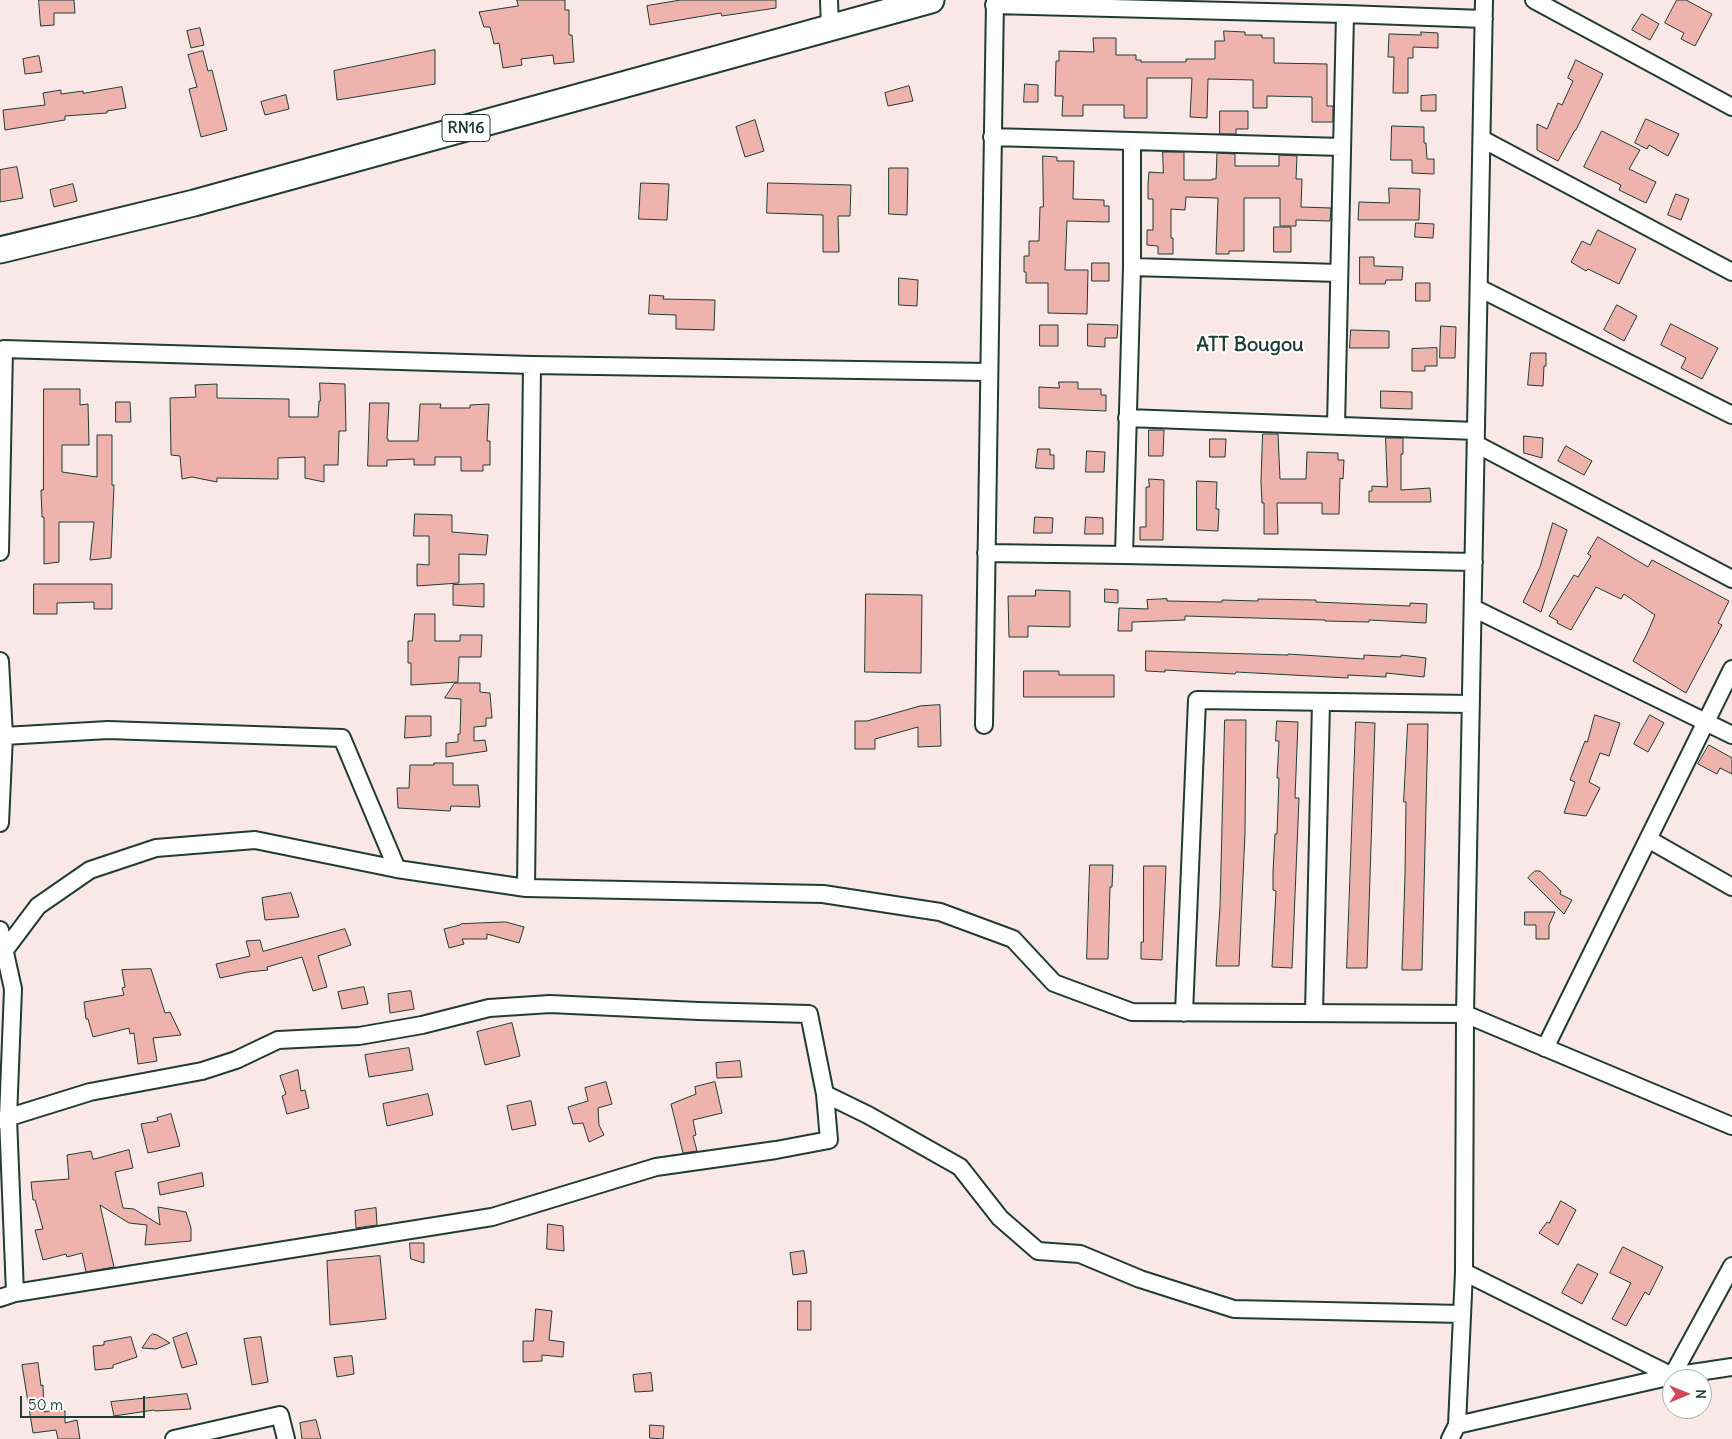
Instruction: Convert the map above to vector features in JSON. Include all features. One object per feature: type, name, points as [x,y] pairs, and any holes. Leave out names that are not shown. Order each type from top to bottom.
[{"type":"main road","name":"RN16","points":[[0,250],[194,203],[931,0]]},
{"type":"street","points":[[830,0],[830,28]]},
{"type":"street","points":[[1484,0],[1465,1014],[1464,1272],[1453,1432],[1662,1379]]},
{"type":"street","points":[[1534,0],[1732,106]]},
{"type":"street","points":[[984,725],[995,3],[1484,19]]},
{"type":"street","points":[[1336,426],[1345,14]]},
{"type":"street","points":[[992,137],[1342,147]]},
{"type":"street","points":[[1482,140],[1732,272]]},
{"type":"street","points":[[1124,554],[1132,266],[1132,141]]},
{"type":"street","points":[[1132,266],[1339,273]]},
{"type":"street","points":[[1479,288],[1732,415]]},
{"type":"street","points":[[0,552],[4,349],[532,366],[989,372]]},
{"type":"street","points":[[526,888],[532,366]]},
{"type":"street","points":[[1127,418],[1336,426],[1476,438],[1732,579]]},
{"type":"street","points":[[986,554],[1124,554],[1474,562]]},
{"type":"street","points":[[1473,608],[1732,735]]},
{"type":"street","points":[[0,661],[4,736],[0,823]]},
{"type":"street","points":[[1545,1048],[1732,669]]},
{"type":"street","points":[[1184,1013],[1197,700],[1471,704]]},
{"type":"street","points":[[1314,1014],[1321,702]]},
{"type":"street","points":[[4,736],[108,730],[342,738],[398,869]]},
{"type":"street","points":[[1648,839],[1732,887]]},
{"type":"street","points":[[2,951],[38,906],[90,870],[156,848],[255,840],[398,869],[526,888],[823,894],[940,912],[1013,939],[1054,984],[1132,1012],[1465,1014],[1732,1126]]},
{"type":"street","points":[[0,930],[2,951],[13,989],[4,1119],[7,1295],[492,1217],[656,1167],[776,1150],[829,1140],[825,1094],[809,1014],[688,1011],[550,1004],[489,1008],[422,1025],[359,1036],[278,1040],[236,1060],[202,1071],[90,1092],[4,1119]]},
{"type":"street","points":[[825,1094],[868,1115],[960,1167],[1000,1218],[1038,1252],[1080,1254],[1140,1279],[1234,1309],[1462,1314]]},
{"type":"street","points":[[1676,1369],[1732,1266]]},
{"type":"street","points":[[1464,1272],[1662,1371]]},
{"type":"street","points":[[1712,1370],[1732,1367]]},
{"type":"street","points":[[174,1439],[280,1415],[286,1439]]},
{"type":"building","points":[[39,0],[74,0],[75,13],[54,13],[54,25],[41,26]]},
{"type":"building","points":[[517,0],[565,0],[565,10],[569,10],[569,35],[572,35],[574,62],[554,64],[553,55],[521,59],[522,65],[503,68],[499,43],[494,44],[490,27],[484,27],[479,12],[518,6]]},
{"type":"building","points":[[681,0],[776,0],[776,8],[722,16],[721,13],[650,25],[647,6]]},
{"type":"building","points":[[1677,0],[1686,0],[1712,14],[1695,46],[1681,39],[1684,33],[1665,23]]},
{"type":"building","points":[[1642,14],[1659,24],[1650,40],[1632,30]]},
{"type":"building","points":[[200,28],[204,45],[191,48],[187,31]]},
{"type":"building","points":[[1224,31],[1245,32],[1245,35],[1262,35],[1262,38],[1274,38],[1274,63],[1327,64],[1327,106],[1333,106],[1333,122],[1312,122],[1312,97],[1267,96],[1267,108],[1253,108],[1253,80],[1208,79],[1207,118],[1190,117],[1192,78],[1147,78],[1147,118],[1124,118],[1124,105],[1083,105],[1083,116],[1062,116],[1063,96],[1055,96],[1056,61],[1059,61],[1059,51],[1094,52],[1093,38],[1116,38],[1116,55],[1136,55],[1136,60],[1141,60],[1141,62],[1186,62],[1186,59],[1215,59],[1215,41],[1224,41]]},
{"type":"building","points":[[1421,32],[1438,33],[1438,48],[1413,47],[1413,58],[1408,58],[1408,93],[1393,93],[1394,57],[1388,57],[1389,34],[1421,35]]},
{"type":"building","points":[[435,50],[435,84],[337,100],[334,71]]},
{"type":"building","points":[[203,51],[208,71],[212,70],[227,130],[201,137],[189,89],[197,87],[188,55]]},
{"type":"building","points":[[39,56],[42,72],[25,74],[23,59]]},
{"type":"building","points":[[1576,60],[1603,74],[1576,130],[1558,161],[1537,150],[1537,124],[1547,129],[1558,103],[1562,105],[1573,81],[1568,78]]},
{"type":"building","points":[[1025,84],[1038,85],[1038,102],[1024,102]]},
{"type":"building","points":[[909,86],[913,101],[888,106],[885,93]]},
{"type":"building","points":[[122,87],[126,108],[107,111],[107,113],[65,116],[65,120],[5,130],[3,110],[45,105],[43,93],[61,90],[61,94],[83,91],[83,93]]},
{"type":"building","points":[[286,95],[289,109],[265,115],[261,102]]},
{"type":"building","points":[[1436,95],[1436,111],[1421,111],[1421,96]]},
{"type":"building","points":[[1220,111],[1248,111],[1248,129],[1236,129],[1236,134],[1220,134]]},
{"type":"building","points":[[1646,119],[1679,134],[1668,156],[1649,145],[1647,149],[1635,143]]},
{"type":"building","points":[[755,120],[764,151],[745,157],[736,127]]},
{"type":"building","points":[[1392,126],[1424,127],[1427,159],[1434,159],[1434,174],[1412,173],[1412,160],[1391,160]]},
{"type":"building","points":[[1602,131],[1640,150],[1629,169],[1656,182],[1646,203],[1619,190],[1621,185],[1584,167]]},
{"type":"building","points":[[1163,152],[1184,152],[1184,180],[1216,179],[1217,153],[1235,154],[1235,166],[1279,166],[1279,155],[1297,156],[1296,179],[1302,179],[1301,207],[1331,208],[1330,221],[1296,220],[1296,226],[1280,226],[1280,198],[1244,198],[1244,251],[1229,251],[1229,254],[1216,254],[1218,198],[1186,197],[1185,210],[1171,209],[1173,254],[1158,254],[1158,246],[1147,245],[1147,230],[1153,230],[1153,199],[1148,199],[1148,184],[1149,172],[1163,173]]},
{"type":"building","points":[[1043,156],[1057,157],[1057,161],[1074,161],[1073,199],[1104,200],[1104,206],[1109,206],[1109,222],[1067,221],[1065,270],[1088,270],[1087,314],[1048,313],[1048,283],[1026,283],[1024,256],[1029,256],[1029,241],[1039,241],[1040,207],[1043,207]]},
{"type":"building","points":[[17,167],[23,198],[0,202],[0,170]]},
{"type":"building","points":[[889,168],[908,168],[907,215],[889,214]]},
{"type":"building","points":[[641,183],[669,184],[667,220],[639,219]]},
{"type":"building","points":[[768,183],[851,185],[850,216],[838,216],[839,252],[823,252],[823,215],[767,213]]},
{"type":"building","points":[[73,184],[77,201],[54,207],[50,190]]},
{"type":"building","points":[[1389,188],[1420,189],[1419,220],[1358,220],[1359,202],[1389,203]]},
{"type":"building","points":[[1676,194],[1689,199],[1681,220],[1668,215]]},
{"type":"building","points":[[1416,223],[1434,224],[1433,238],[1415,237]]},
{"type":"building","points":[[1274,227],[1291,227],[1291,252],[1274,252]]},
{"type":"building","points":[[1598,230],[1636,249],[1619,284],[1588,269],[1586,271],[1571,262],[1582,241],[1590,245]]},
{"type":"building","points":[[1360,257],[1374,257],[1374,266],[1403,267],[1402,280],[1386,280],[1385,284],[1360,284]]},
{"type":"building","points":[[1092,263],[1109,263],[1109,281],[1092,281]]},
{"type":"building","points":[[899,278],[918,280],[917,306],[899,305]]},
{"type":"building","points":[[1416,283],[1430,283],[1430,301],[1416,301]]},
{"type":"building","points":[[650,295],[664,296],[663,299],[715,300],[714,330],[676,329],[676,315],[649,314]]},
{"type":"building","points":[[1617,305],[1637,316],[1624,341],[1604,330]]},
{"type":"building","points":[[1088,324],[1118,325],[1117,338],[1105,338],[1105,347],[1088,346]]},
{"type":"building","points":[[1671,324],[1718,348],[1702,379],[1681,368],[1686,358],[1661,345]]},
{"type":"building","points":[[1040,325],[1058,325],[1058,346],[1040,346]]},
{"type":"building","points":[[1441,326],[1456,327],[1455,358],[1440,358]]},
{"type":"building","points":[[1351,330],[1389,331],[1389,348],[1350,348]]},
{"type":"building","points":[[1437,348],[1437,366],[1425,366],[1425,371],[1412,371],[1412,349]]},
{"type":"building","points":[[1531,353],[1546,353],[1543,386],[1528,385]]},
{"type":"building","points":[[1059,382],[1078,382],[1078,389],[1101,389],[1101,395],[1106,395],[1106,411],[1039,408],[1039,387],[1059,388]]},
{"type":"building","points":[[320,383],[345,384],[346,431],[339,431],[338,465],[324,465],[324,482],[305,478],[305,457],[278,458],[278,479],[217,478],[217,482],[192,477],[182,479],[180,456],[171,455],[170,398],[196,397],[195,385],[217,384],[217,398],[289,399],[289,417],[318,417]]},
{"type":"building","points":[[44,389],[80,389],[80,405],[88,404],[89,445],[62,445],[62,472],[97,477],[97,435],[112,435],[112,485],[114,485],[111,558],[90,560],[94,522],[59,522],[59,562],[44,564],[44,517],[42,517],[41,490],[43,490]]},
{"type":"building","points":[[1381,391],[1412,392],[1412,409],[1381,408]]},
{"type":"building","points":[[116,402],[130,402],[131,422],[116,422]]},
{"type":"building","points":[[370,403],[389,403],[388,441],[418,441],[420,404],[441,404],[440,408],[470,408],[470,405],[489,404],[487,441],[490,441],[490,465],[483,465],[483,471],[461,471],[461,457],[435,457],[435,465],[414,465],[414,459],[387,460],[387,466],[368,466]]},
{"type":"building","points":[[1149,430],[1164,430],[1163,456],[1149,456]]},
{"type":"building","points":[[1263,434],[1278,434],[1280,479],[1306,479],[1307,452],[1338,453],[1338,460],[1344,460],[1343,479],[1340,478],[1339,514],[1322,514],[1322,503],[1277,503],[1278,534],[1264,534],[1264,503],[1262,503],[1261,482]]},
{"type":"building","points":[[1524,436],[1543,438],[1542,458],[1524,453]]},
{"type":"building","points":[[1386,438],[1403,438],[1401,490],[1430,488],[1431,502],[1369,502],[1369,491],[1372,491],[1372,486],[1387,487]]},
{"type":"building","points":[[1210,439],[1226,439],[1225,457],[1210,457]]},
{"type":"building","points":[[1566,446],[1592,461],[1584,475],[1558,461]]},
{"type":"building","points":[[1038,449],[1050,449],[1050,455],[1054,455],[1054,469],[1036,468]]},
{"type":"building","points":[[1087,451],[1105,452],[1104,472],[1086,472]]},
{"type":"building","points":[[1149,479],[1164,480],[1163,540],[1140,540],[1140,527],[1146,527],[1146,487],[1149,487]]},
{"type":"building","points":[[1197,481],[1217,482],[1216,509],[1219,509],[1218,531],[1197,530]]},
{"type":"building","points":[[415,514],[452,515],[452,532],[488,535],[486,555],[459,554],[459,583],[417,586],[417,564],[429,565],[429,536],[414,536]]},
{"type":"building","points":[[1035,517],[1053,518],[1052,533],[1034,533]]},
{"type":"building","points":[[1086,517],[1103,518],[1103,534],[1085,534]]},
{"type":"building","points":[[1553,523],[1567,530],[1541,612],[1523,602],[1540,567]]},
{"type":"building","points":[[1598,537],[1648,567],[1652,560],[1729,601],[1718,623],[1722,625],[1686,693],[1633,661],[1655,615],[1624,594],[1621,599],[1596,587],[1571,630],[1557,623],[1558,621],[1549,616],[1574,575],[1578,577],[1591,556],[1588,554]]},
{"type":"building","points":[[34,584],[112,584],[112,609],[94,609],[94,602],[57,603],[57,614],[34,614]]},
{"type":"building","points":[[484,584],[484,607],[453,605],[453,585]]},
{"type":"building","points":[[1105,589],[1118,590],[1118,603],[1105,602]]},
{"type":"building","points":[[1036,590],[1070,591],[1070,627],[1028,626],[1028,637],[1009,637],[1008,596],[1035,596]]},
{"type":"building","points":[[866,594],[922,595],[921,673],[865,672]]},
{"type":"building","points":[[1167,599],[1167,601],[1222,602],[1222,600],[1258,601],[1258,599],[1316,600],[1316,602],[1410,606],[1410,603],[1427,604],[1426,623],[1185,616],[1185,620],[1132,622],[1132,631],[1118,631],[1119,608],[1148,609],[1147,600]]},
{"type":"building","points":[[415,614],[435,614],[435,641],[460,641],[460,635],[482,635],[481,657],[459,657],[458,682],[411,685],[408,641],[412,641]]},
{"type":"building","points":[[1146,651],[1288,654],[1364,659],[1364,655],[1401,657],[1401,655],[1426,658],[1424,677],[1386,673],[1386,677],[1348,675],[1348,678],[1236,672],[1235,674],[1165,670],[1165,672],[1146,671]]},
{"type":"building","points":[[1024,671],[1059,671],[1059,675],[1114,675],[1114,697],[1024,697]]},
{"type":"building","points":[[455,683],[480,683],[480,692],[490,693],[492,718],[486,718],[486,726],[474,727],[474,741],[485,740],[487,751],[446,757],[446,743],[458,742],[458,734],[460,734],[461,699],[445,698]]},
{"type":"building","points":[[940,705],[941,746],[918,747],[918,727],[875,739],[875,749],[855,749],[855,721],[867,721],[920,706]]},
{"type":"building","points":[[1595,715],[1620,723],[1609,756],[1600,753],[1589,782],[1600,788],[1586,816],[1564,813],[1575,782],[1570,780],[1585,741],[1587,742]]},
{"type":"building","points":[[1650,715],[1664,723],[1648,752],[1634,744]]},
{"type":"building","points":[[406,716],[431,716],[431,736],[405,738]]},
{"type":"building","points":[[1225,720],[1246,720],[1245,833],[1239,966],[1216,966],[1220,907]]},
{"type":"building","points":[[1277,721],[1298,722],[1295,798],[1299,798],[1292,968],[1272,967],[1276,891],[1273,890],[1273,872],[1275,834],[1277,834],[1279,778],[1277,778],[1279,741],[1276,741]]},
{"type":"building","points":[[1356,722],[1375,723],[1367,968],[1347,968]]},
{"type":"building","points":[[1408,724],[1428,724],[1422,970],[1402,970],[1406,802],[1404,802]]},
{"type":"building","points":[[1709,745],[1732,758],[1732,774],[1720,768],[1717,774],[1698,764]]},
{"type":"building","points":[[434,763],[453,763],[453,785],[478,785],[480,807],[451,806],[450,811],[398,808],[397,788],[409,788],[410,765],[434,765]]},
{"type":"building","points":[[1090,865],[1113,865],[1112,887],[1110,887],[1108,959],[1087,959]]},
{"type":"building","points":[[1144,866],[1166,866],[1162,960],[1141,959]]},
{"type":"building","points":[[1535,871],[1540,871],[1561,891],[1560,894],[1572,900],[1564,914],[1528,878]]},
{"type":"building","points":[[291,893],[299,917],[265,920],[262,898]]},
{"type":"building","points":[[1525,912],[1555,912],[1549,925],[1549,939],[1536,939],[1536,925],[1525,925]]},
{"type":"building","points":[[506,922],[524,927],[519,943],[487,934],[487,939],[462,939],[464,944],[449,948],[444,929],[461,924]]},
{"type":"building","points":[[345,929],[351,945],[318,956],[327,987],[313,991],[302,957],[267,967],[268,970],[220,978],[216,964],[250,956],[246,941],[260,940],[263,951]]},
{"type":"building","points":[[151,969],[165,1013],[170,1012],[181,1035],[153,1038],[157,1061],[138,1064],[134,1033],[130,1034],[129,1028],[93,1037],[88,1019],[86,1019],[84,1002],[124,995],[122,988],[125,987],[122,970]]},
{"type":"building","points":[[364,987],[368,1004],[342,1009],[338,992]]},
{"type":"building","points":[[411,991],[414,1009],[390,1013],[388,994]]},
{"type":"building","points":[[512,1023],[520,1056],[485,1065],[477,1032]]},
{"type":"building","points":[[409,1048],[413,1070],[369,1077],[365,1055]]},
{"type":"building","points":[[740,1061],[742,1077],[717,1078],[716,1063]]},
{"type":"building","points":[[298,1070],[301,1091],[305,1090],[309,1108],[287,1114],[282,1096],[286,1094],[280,1076]]},
{"type":"building","points":[[606,1082],[612,1104],[598,1108],[599,1125],[604,1135],[589,1142],[583,1123],[573,1124],[568,1107],[588,1101],[585,1088]]},
{"type":"building","points":[[715,1082],[722,1113],[693,1120],[696,1135],[693,1136],[697,1151],[683,1153],[671,1104],[696,1094],[695,1087]]},
{"type":"building","points":[[428,1094],[433,1115],[387,1126],[383,1104]]},
{"type":"building","points":[[531,1101],[536,1125],[512,1130],[507,1106]]},
{"type":"building","points":[[171,1114],[180,1146],[148,1153],[141,1124],[158,1121],[157,1118]]},
{"type":"building","points":[[129,1150],[133,1168],[115,1172],[123,1208],[134,1209],[160,1225],[158,1207],[186,1212],[191,1228],[191,1241],[145,1245],[147,1225],[129,1223],[100,1205],[114,1267],[86,1272],[82,1253],[67,1257],[66,1254],[43,1260],[35,1230],[43,1229],[35,1200],[33,1200],[31,1182],[69,1179],[67,1155],[91,1151],[93,1159]]},
{"type":"building","points":[[202,1173],[204,1186],[160,1195],[158,1183]]},
{"type":"building","points":[[1561,1201],[1576,1210],[1558,1245],[1539,1233],[1547,1222],[1549,1223]]},
{"type":"building","points":[[376,1208],[377,1225],[356,1228],[355,1211]]},
{"type":"building","points":[[548,1224],[563,1226],[564,1251],[547,1249]]},
{"type":"building","points":[[410,1243],[424,1243],[424,1263],[411,1259]]},
{"type":"building","points":[[1623,1247],[1663,1267],[1649,1295],[1645,1292],[1626,1326],[1612,1319],[1631,1283],[1610,1273]]},
{"type":"building","points":[[804,1251],[807,1273],[793,1275],[790,1253]]},
{"type":"building","points":[[380,1256],[386,1319],[330,1325],[327,1261]]},
{"type":"building","points":[[1578,1264],[1598,1274],[1582,1304],[1562,1293]]},
{"type":"building","points":[[798,1301],[811,1301],[811,1330],[798,1330]]},
{"type":"building","points":[[536,1309],[552,1311],[549,1340],[564,1342],[563,1357],[542,1355],[542,1361],[523,1362],[523,1341],[533,1341]]},
{"type":"building","points":[[187,1333],[197,1364],[182,1368],[173,1338]]},
{"type":"building","points":[[153,1334],[170,1343],[156,1349],[142,1348]]},
{"type":"building","points":[[131,1337],[137,1357],[113,1365],[113,1368],[95,1370],[93,1346],[104,1345],[104,1342]]},
{"type":"building","points":[[261,1337],[268,1382],[252,1385],[244,1339]]},
{"type":"building","points":[[352,1356],[354,1374],[337,1377],[334,1358]]},
{"type":"building","points":[[38,1363],[41,1386],[43,1385],[44,1412],[65,1411],[65,1423],[77,1420],[80,1439],[58,1439],[56,1430],[33,1433],[22,1365]]},
{"type":"building","points":[[651,1373],[653,1391],[635,1392],[633,1375]]},
{"type":"building","points":[[187,1394],[191,1409],[154,1410],[114,1416],[111,1402]]},
{"type":"building","points":[[316,1420],[321,1439],[302,1439],[300,1423]]},
{"type":"building","points":[[650,1425],[664,1426],[663,1439],[650,1438]]},
{"type":"district","name":"ATT Bougou","points":[[1250,345]]}]
